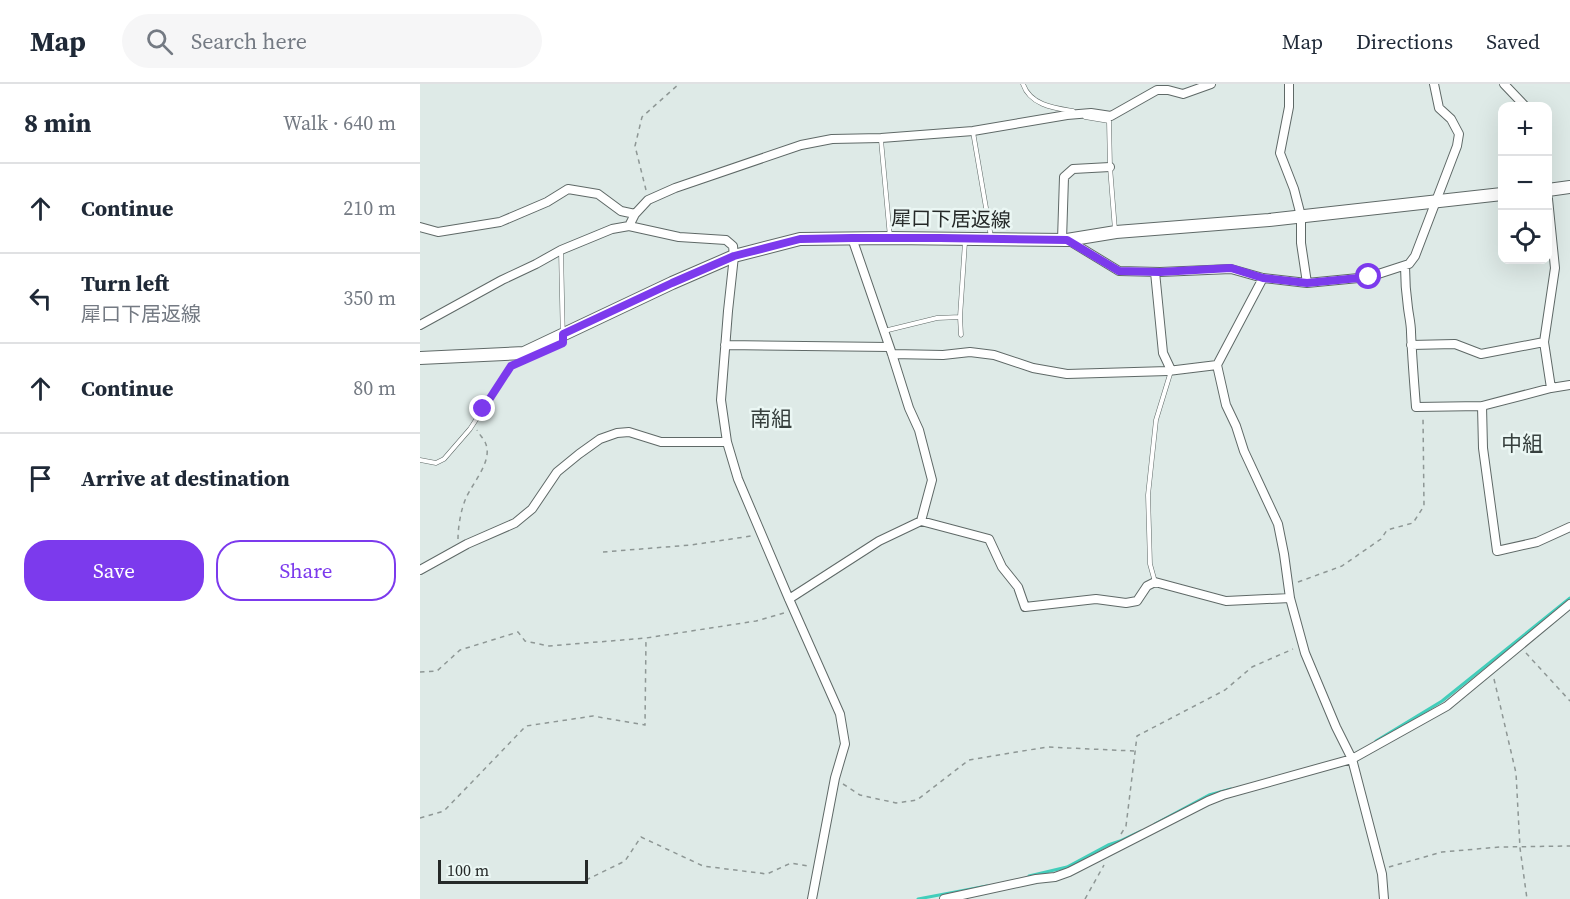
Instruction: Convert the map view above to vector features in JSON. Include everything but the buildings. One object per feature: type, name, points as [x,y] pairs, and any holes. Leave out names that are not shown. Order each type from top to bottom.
[{"type":"main road","points":[[1552,189],[1570,187]]},
{"type":"main road","name":"犀口下居返線","points":[[420,358],[524,353],[734,256],[800,239],[1065,240],[1116,232],[1498,196]]},
{"type":"street","points":[[629,226],[635,214],[648,200],[675,188],[801,145],[832,139],[973,131],[1073,114],[1111,116],[1157,90],[1183,94],[1211,84]]},
{"type":"street","points":[[1289,84],[1289,107],[1280,153],[1294,189],[1301,216],[1301,243],[1307,283]]},
{"type":"street","points":[[1110,167],[1073,169],[1064,177],[1065,240],[1119,271],[1155,272],[1231,268],[1263,278],[1307,283],[1369,277],[1405,266],[1415,256],[1457,146],[1459,134],[1451,119],[1439,108],[1434,84]]},
{"type":"street","points":[[1504,84],[1521,102]]},
{"type":"street","points":[[420,227],[438,232],[500,222],[547,202],[568,189],[598,194],[621,211],[635,214]]},
{"type":"street","points":[[1549,210],[1555,268],[1544,342],[1551,388]]},
{"type":"street","points":[[420,325],[561,250],[612,229],[629,226],[679,237],[726,240],[733,246],[721,400],[727,442],[738,479],[840,714],[845,744],[835,778],[812,899]]},
{"type":"street","points":[[852,238],[909,408],[920,430],[932,480],[921,521]]},
{"type":"street","points":[[1405,266],[1416,407],[1482,406],[1570,385]]},
{"type":"street","points":[[1155,272],[1163,353],[1171,370]]},
{"type":"street","points":[[1263,278],[1217,365],[1226,405],[1244,451],[1278,524],[1290,598],[1302,646],[1352,759],[1380,870],[1384,899]]},
{"type":"street","points":[[1411,345],[1455,344],[1481,354],[1544,342]]},
{"type":"street","points":[[725,345],[891,350],[943,355],[970,352],[994,355],[1033,368],[1067,374],[1171,370],[1217,365]]},
{"type":"street","points":[[1482,406],[1483,448],[1497,551],[1537,542],[1570,527]]},
{"type":"street","points":[[420,570],[515,523],[532,509],[557,472],[600,439],[617,433],[629,432],[661,442],[727,442]]},
{"type":"street","points":[[789,599],[879,541],[921,521],[989,539],[1002,567],[1017,586],[1025,607],[1096,599],[1126,603],[1137,601],[1147,586],[1155,582],[1226,601],[1290,598]]},
{"type":"street","points":[[944,899],[1055,877],[1223,795],[1352,759],[1447,706],[1570,604]]},
{"type":"lane","points":[[1023,84],[1026,92],[1045,106],[1086,113]]},
{"type":"lane","points":[[1073,114],[1109,121],[1110,167],[1116,232]]},
{"type":"lane","points":[[973,131],[992,239]]},
{"type":"lane","points":[[881,138],[890,238]]},
{"type":"lane","points":[[961,335],[960,317],[966,238]]},
{"type":"lane","points":[[420,460],[436,463],[444,459],[473,424],[511,366],[563,343],[561,250]]},
{"type":"lane","points":[[884,331],[937,318],[960,317]]},
{"type":"lane","points":[[1155,582],[1150,564],[1148,495],[1156,420],[1171,370]]},
{"type":"path","points":[[648,200],[635,146],[642,117],[679,84]]},
{"type":"path","points":[[1288,585],[1342,566],[1381,539],[1387,530],[1413,523],[1424,506],[1423,407]]},
{"type":"path","points":[[459,549],[458,531],[465,499],[479,477],[488,454],[486,443],[473,424]]},
{"type":"path","points":[[603,552],[691,545],[761,534]]},
{"type":"path","points":[[420,672],[437,671],[460,650],[518,632],[525,641],[549,646],[646,638],[756,621],[793,610]]},
{"type":"path","points":[[420,818],[444,811],[526,726],[593,716],[645,725],[646,638]]},
{"type":"path","points":[[1519,645],[1570,701]]},
{"type":"path","points":[[1121,834],[1126,826],[1137,736],[1225,690],[1252,667],[1302,646]]},
{"type":"path","points":[[1491,669],[1516,773],[1520,848],[1527,899]]},
{"type":"path","points":[[835,778],[860,795],[896,803],[917,800],[969,760],[1047,747],[1135,752]]},
{"type":"path","points":[[586,880],[625,861],[641,837],[703,866],[767,874],[791,863],[818,868]]},
{"type":"path","points":[[1380,870],[1442,852],[1500,847],[1570,846]]},
{"type":"path","points":[[1085,899],[1112,850]]},
{"type":"waterway","points":[[1376,741],[1442,701],[1570,598]]},
{"type":"waterway","points":[[1155,824],[1209,795],[1231,789]]},
{"type":"waterway","points":[[1029,876],[1067,867],[1108,845],[1141,831]]},
{"type":"waterway","points":[[918,899],[987,886]]},
{"type":"district","name":"南組","points":[[771,418]]},
{"type":"district","name":"中組","points":[[1522,443]]},
{"type":"route","points":[[483,409],[511,366],[563,343],[563,334],[734,256],[800,239],[1067,240],[1119,271],[1160,272],[1231,268],[1263,278],[1307,283],[1369,277]]}]
